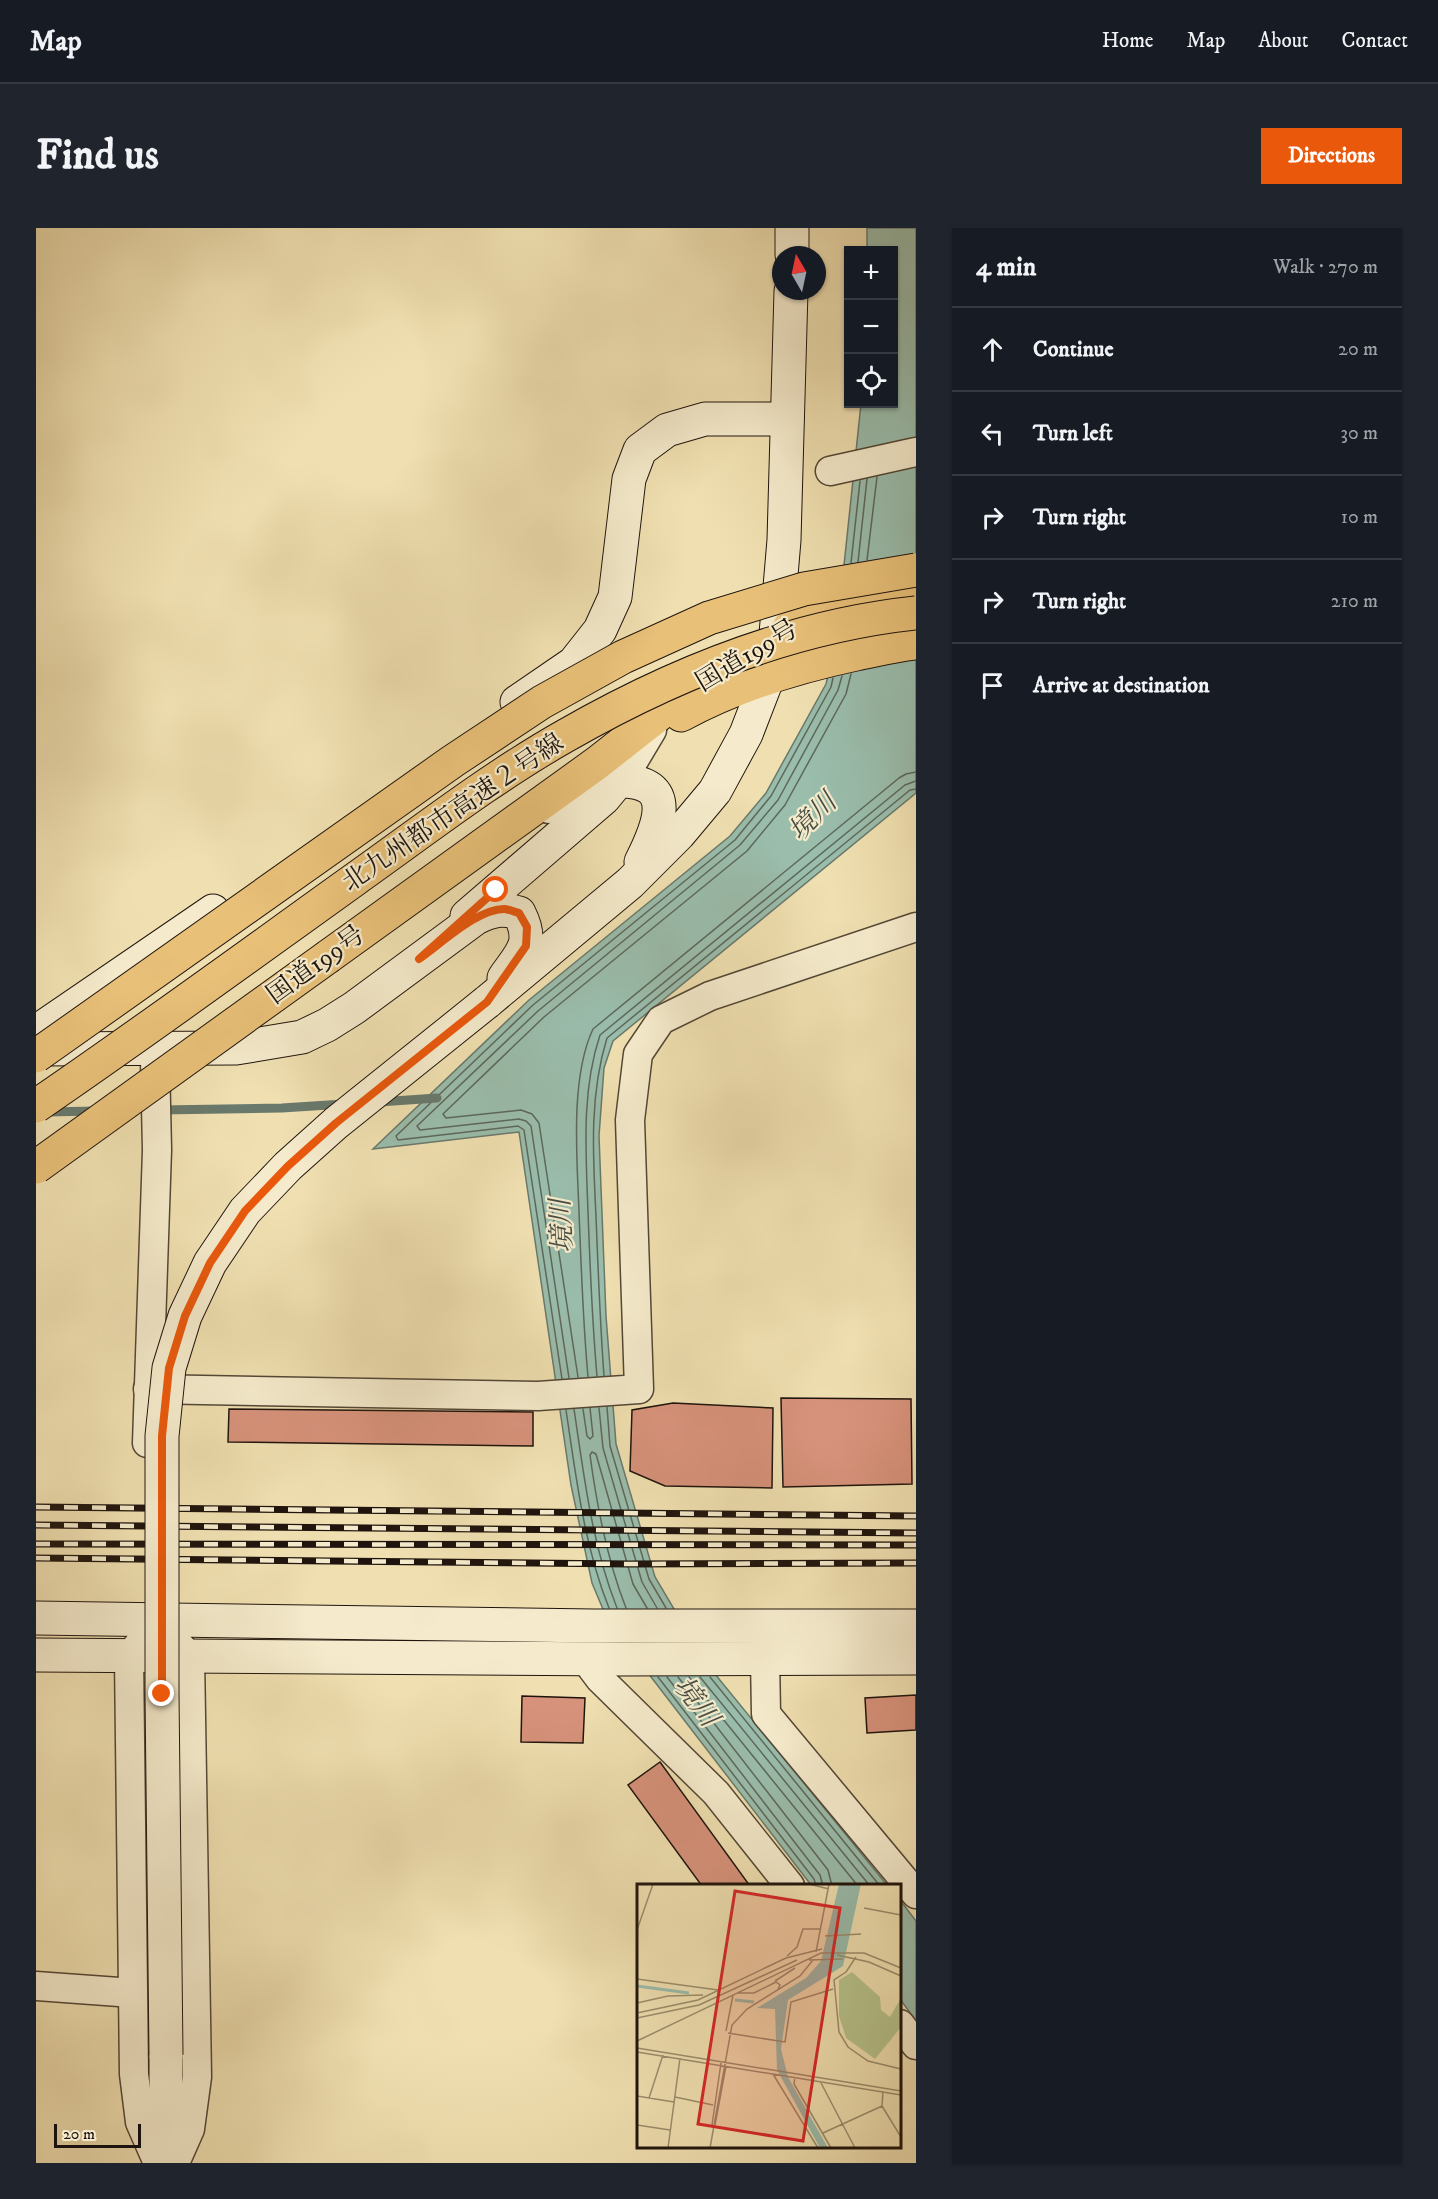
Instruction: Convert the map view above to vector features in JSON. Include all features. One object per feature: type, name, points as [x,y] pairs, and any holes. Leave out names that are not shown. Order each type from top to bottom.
[{"type":"highway","name":"北九州都市高速２号線","points":[[36,1056],[453,761],[542,702],[603,668],[710,618],[804,589],[916,570]]},
{"type":"highway","name":"国道199号","points":[[36,1167],[507,828],[607,772],[718,669],[776,634],[817,615],[916,586]]},
{"type":"highway","name":"北九州都市高速２号線","points":[[36,1106],[478,791],[564,736],[645,693],[729,657],[820,630],[916,613]]},
{"type":"highway","name":"国道199号","points":[[607,772],[652,730],[712,698],[814,663],[916,643]]},
{"type":"street","points":[[792,228],[792,246]]},
{"type":"street","points":[[166,2163],[162,1436],[169,1368],[185,1316],[210,1263],[245,1211],[288,1166],[336,1123],[630,883],[679,834],[715,791],[746,734],[768,677],[776,634],[784,540],[791,300]]},
{"type":"street","points":[[36,1032],[574,663],[600,630],[615,597],[629,479],[640,450],[667,430],[705,419],[787,419]]},
{"type":"street","points":[[830,471],[916,452]]},
{"type":"street","points":[[419,959],[604,798],[607,772],[648,787],[658,799],[660,817],[655,834],[630,883]]},
{"type":"street","points":[[36,1049],[236,1048],[271,1044],[302,1037],[354,1008],[476,918],[490,911],[505,909],[519,913],[527,927],[526,946],[487,1002]]},
{"type":"street","points":[[148,1389],[538,1396],[639,1389],[630,1119],[638,1054],[662,1020],[710,996],[916,927]]},
{"type":"street","points":[[147,1443],[158,1150],[155,1050]]},
{"type":"street","points":[[36,1618],[593,1626],[916,1626]]},
{"type":"street","points":[[157,1620],[129,1657],[134,2074],[140,2122],[158,2163]]},
{"type":"street","points":[[157,1620],[190,1657],[198,2077],[190,2129],[175,2163]]},
{"type":"street","points":[[36,1655],[585,1659],[916,1658]]},
{"type":"street","points":[[765,1658],[766,1714],[916,1894]]},
{"type":"street","points":[[585,1659],[600,1679],[716,1793],[788,1884]]},
{"type":"street","points":[[36,1986],[133,1993]]},
{"type":"street","points":[[901,2025],[916,2045]]},
{"type":"water","name":"境川","points":[[867,228],[916,228],[916,793],[613,1041],[604,1068],[599,1136],[606,1316],[616,1444],[655,1577],[706,1663],[886,1884],[810,1884],[608,1621],[592,1583],[571,1485],[519,1132],[373,1149],[529,1000],[730,836],[766,793],[826,684],[836,641],[861,408],[898,408],[898,246],[867,246]]},
{"type":"water","points":[[901,1901],[916,1921],[916,2021],[901,2000]]},
{"type":"building","points":[[781,1398],[911,1399],[912,1484],[783,1487]]},
{"type":"building","points":[[673,1403],[773,1408],[772,1488],[665,1486],[630,1471],[632,1410]]},
{"type":"building","points":[[229,1409],[533,1412],[533,1446],[228,1442]]},
{"type":"building","points":[[916,1695],[916,1730],[867,1733],[865,1698]]},
{"type":"building","points":[[522,1696],[585,1698],[583,1743],[521,1742]]},
{"type":"building","points":[[660,1762],[749,1884],[701,1884],[628,1785]]},
{"type":"waterway","points":[[379,1102],[437,1098]]},
{"type":"waterway","points":[[160,1110],[282,1108],[344,1104]]},
{"type":"waterway","points":[[46,1112],[96,1111]]},
{"type":"railway","points":[[36,1507],[916,1516]]},
{"type":"railway","points":[[36,1525],[916,1533]]},
{"type":"railway","points":[[36,1544],[916,1545]]},
{"type":"railway","points":[[36,1558],[629,1564],[916,1563]]},
{"type":"route","points":[[162,1694],[162,1436],[169,1368],[185,1316],[210,1263],[245,1211],[288,1166],[336,1123],[487,1002],[526,946],[527,927],[519,913],[505,909],[490,911],[476,918],[419,959],[496,890]]}]
